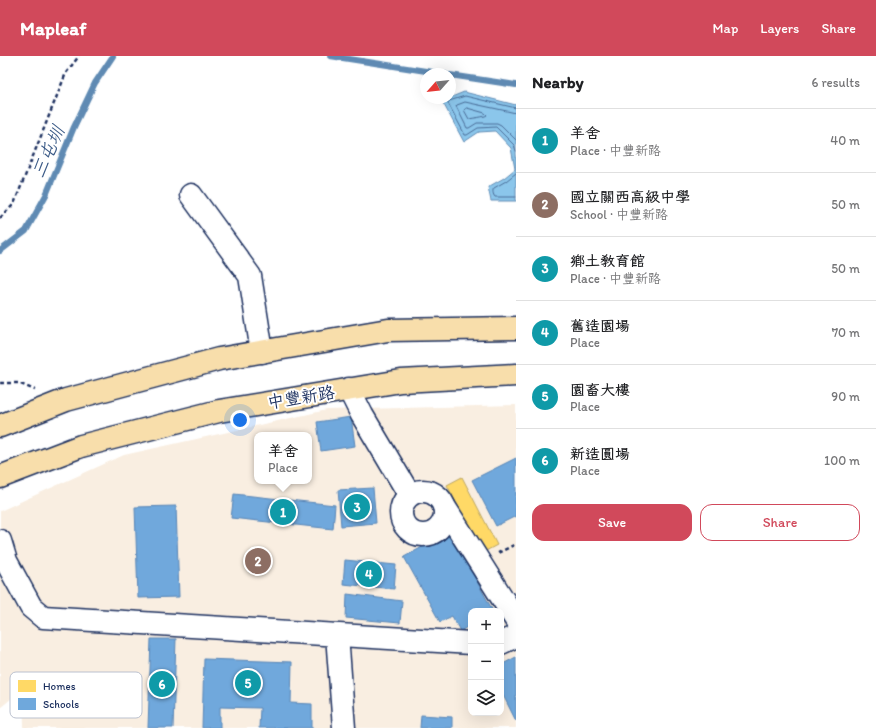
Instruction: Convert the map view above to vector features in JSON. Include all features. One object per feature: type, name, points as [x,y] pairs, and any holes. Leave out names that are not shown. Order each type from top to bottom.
[{"type":"main road","points":[[0,426],[66,400],[219,359],[388,330],[516,328]]},
{"type":"main road","name":"中豐新路","points":[[0,477],[81,446],[219,411],[400,381],[516,375]]},
{"type":"lane","points":[[190,195],[250,276],[262,352]]},
{"type":"lane","points":[[349,389],[362,415],[409,494]]},
{"type":"lane","points":[[444,506],[444,520],[435,532],[428,535],[413,533],[402,522],[400,507],[409,494],[415,491],[423,490],[436,494],[441,500],[516,620]]},
{"type":"lane","points":[[0,541],[6,561],[31,607],[43,617],[468,643]]},
{"type":"lane","points":[[337,635],[344,728]]},
{"type":"lane","points":[[504,642],[516,636]]},
{"type":"path","points":[[0,218],[14,204],[66,72],[79,56]]},
{"type":"shaded area","points":[[516,405],[516,728],[24,728],[24,718],[142,718],[142,672],[10,672],[10,700],[0,708],[0,511],[124,455],[327,410]]},
{"type":"water","points":[[464,92],[516,105],[516,201],[491,201],[488,187],[504,178],[515,169],[511,148],[495,131],[479,132],[464,142],[444,104],[456,104],[456,95]]},
{"type":"building: Homes","points":[[462,477],[497,545],[482,553],[447,485]]},
{"type":"building: Schools","points":[[351,417],[355,446],[321,451],[317,422]]},
{"type":"building: Schools","points":[[516,458],[516,516],[496,526],[472,480]]},
{"type":"building: Schools","points":[[373,488],[376,523],[341,526],[338,490]]},
{"type":"building: Schools","points":[[234,494],[335,505],[333,529],[231,518]]},
{"type":"building: Schools","points":[[176,506],[179,597],[138,598],[135,507]]},
{"type":"building: Schools","points":[[450,532],[491,608],[468,608],[468,627],[460,631],[452,616],[440,622],[404,557]]},
{"type":"building: Schools","points":[[345,560],[396,565],[394,589],[343,584]]},
{"type":"building: Schools","points":[[347,594],[402,601],[400,623],[346,618]]},
{"type":"building: Schools","points":[[151,639],[176,639],[173,728],[148,728]]},
{"type":"building: Schools","points":[[516,657],[516,721],[504,697],[504,663]]},
{"type":"building: Schools","points":[[204,659],[292,662],[291,703],[312,704],[312,728],[259,728],[260,708],[220,707],[220,728],[202,728]]},
{"type":"building: Schools","points":[[421,715],[452,717],[452,728],[420,728]]},
{"type":"waterway","name":"三屯圳","points":[[0,251],[26,231],[46,195],[74,127],[95,83],[113,56]]},
{"type":"waterway","name":"三屯圳","points":[[330,56],[420,70]]},
{"type":"waterway","name":"三屯圳","points":[[456,76],[516,85]]},
{"type":"place","name":"鄉土教育館","points":[[357,507]]},
{"type":"place","name":"羊舍","points":[[283,512]]},
{"type":"place","name":"國立關西高級中學","points":[[258,561]]},
{"type":"place","name":"舊造園場","points":[[369,574]]},
{"type":"place","name":"園畜大樓","points":[[248,683]]},
{"type":"place","name":"新造圓場","points":[[162,684]]}]
